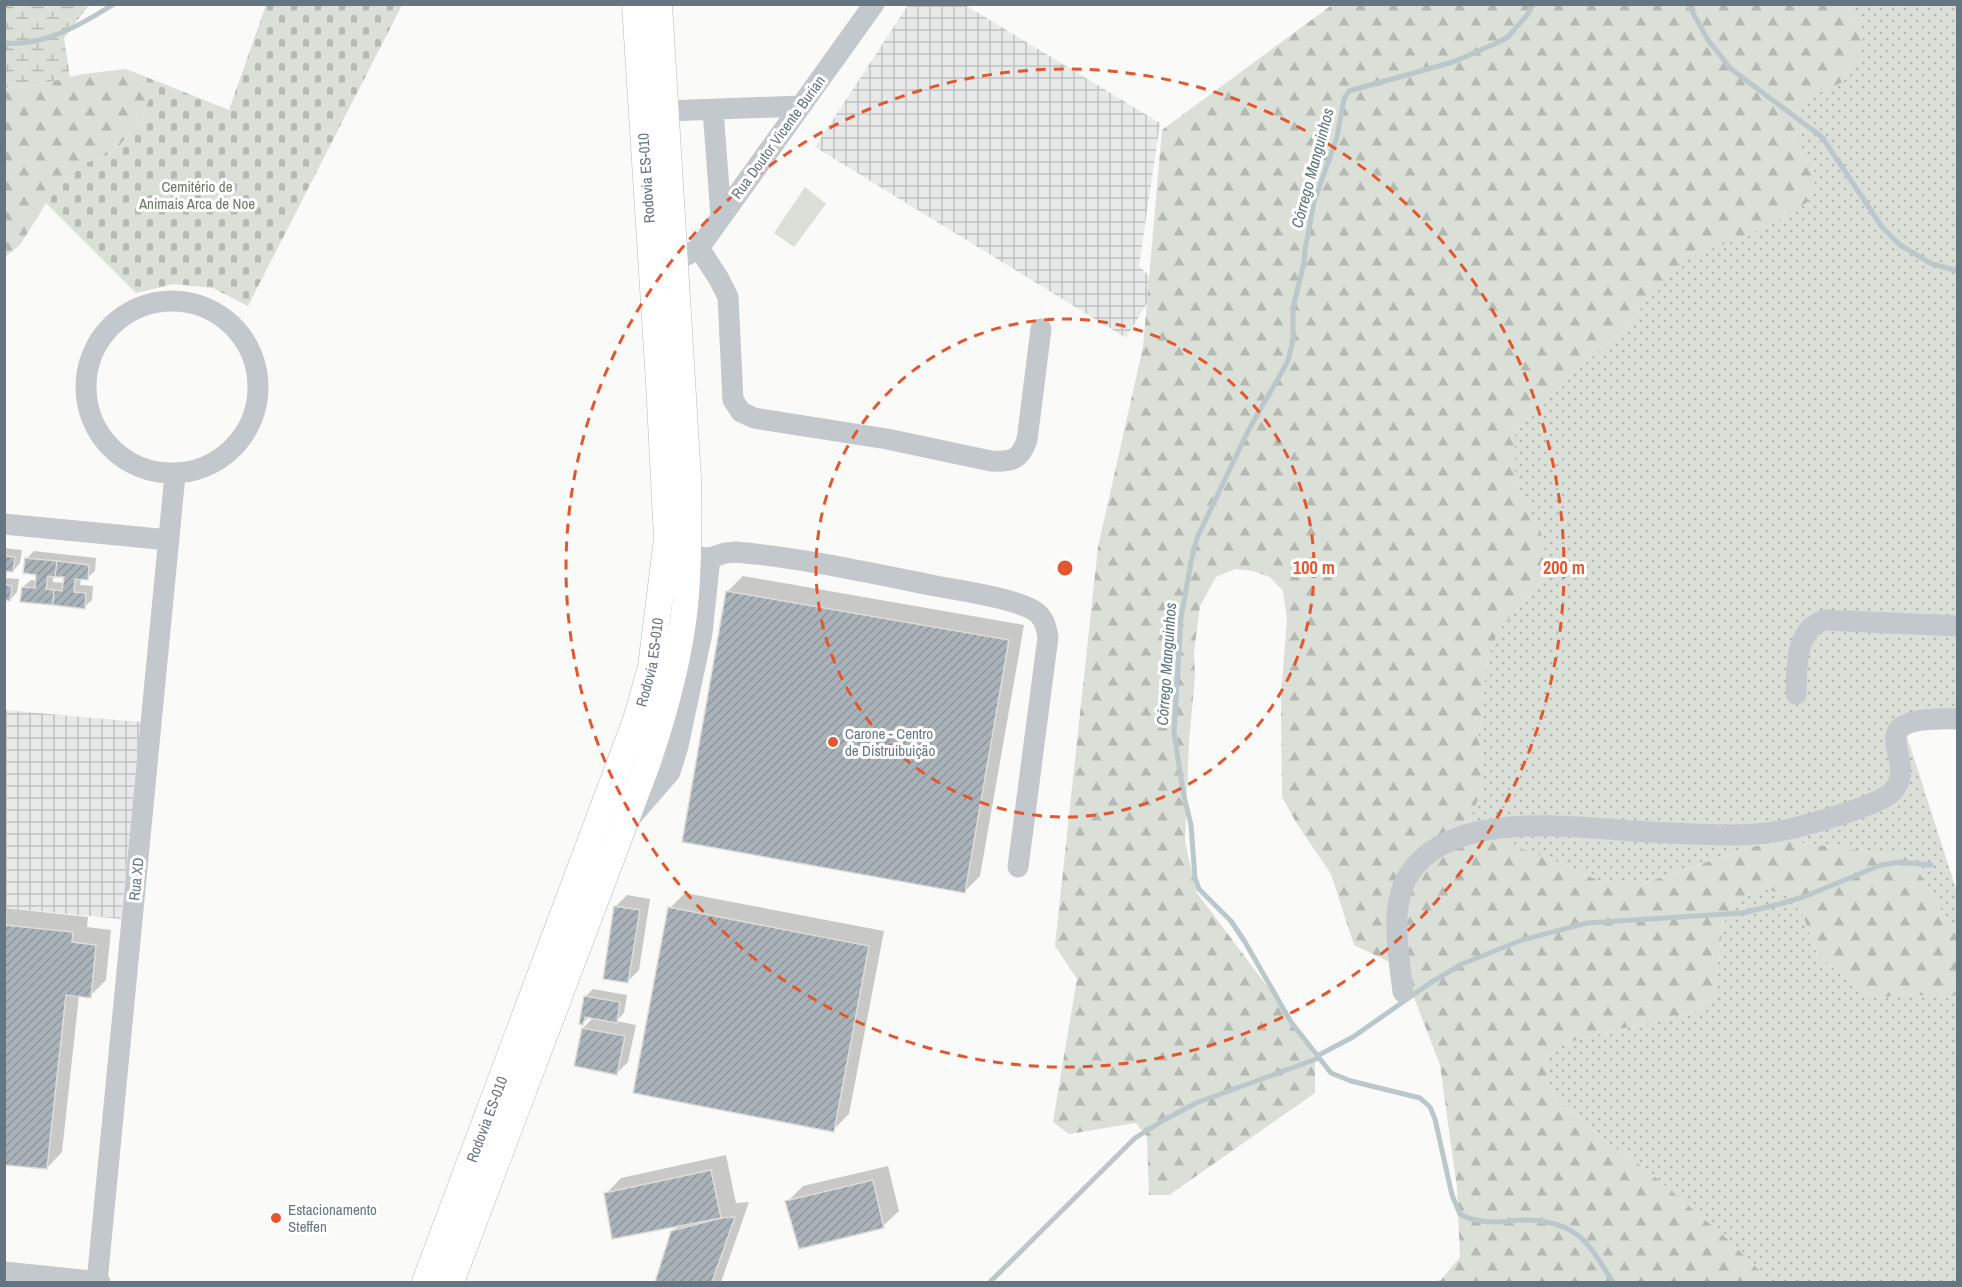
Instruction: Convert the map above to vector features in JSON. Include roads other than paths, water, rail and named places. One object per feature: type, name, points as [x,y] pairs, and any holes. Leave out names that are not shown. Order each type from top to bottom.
[{"type":"main road","name":"Rodovia ES-010","points":[[425,1282],[632,732],[651,667],[667,539],[635,4]]},
{"type":"main road","name":"Rodovia ES-010","points":[[451,1282],[646,767],[662,719],[685,608],[700,557],[688,478],[659,4]]},
{"type":"street","name":"Rua Doutor Vicente Burian","points":[[675,261],[699,248],[874,4]]},
{"type":"street","points":[[666,111],[800,106]]},
{"type":"street","points":[[713,110],[721,216]]},
{"type":"street","points":[[699,248],[728,297],[733,400],[741,412],[754,418],[887,439],[991,461],[1008,462],[1022,453],[1028,440],[1041,329]]},
{"type":"street","points":[[169,300],[207,307],[238,330],[256,365],[258,404],[242,439],[213,465],[175,475],[137,468],[106,445],[88,410],[87,371],[102,336],[131,310],[169,300]]},
{"type":"street","name":"Rua XD","points":[[99,1282],[175,475]]},
{"type":"street","points":[[4,525],[169,540]]},
{"type":"street","points":[[700,557],[736,552],[839,567],[954,589],[1019,604],[1035,611],[1045,621],[1048,637],[1018,867]]},
{"type":"street","points":[[1797,694],[1797,659],[1804,636],[1813,624],[1824,620],[1958,626]]},
{"type":"street","points":[[1403,992],[1396,930],[1403,887],[1417,864],[1441,844],[1491,830],[1533,825],[1725,836],[1781,831],[1855,810],[1892,792],[1901,774],[1895,744],[1898,729],[1910,722],[1958,719]]},
{"type":"street","points":[[4,1272],[99,1282]]},
{"type":"waterway","points":[[4,43],[48,38],[76,26],[114,4]]},
{"type":"waterway","name":"Córrego Manguinhos","points":[[1533,4],[1528,14],[1508,37],[1497,43],[1453,62],[1349,91],[1344,99],[1337,137],[1314,202],[1304,263],[1293,308],[1293,340],[1288,361],[1248,431],[1197,538],[1181,618],[1174,732],[1183,792],[1191,825],[1195,878],[1199,889],[1231,921],[1291,1022],[1331,1073],[1351,1081],[1420,1098],[1430,1107],[1435,1119],[1452,1195],[1460,1214],[1484,1222],[1530,1220],[1562,1226],[1587,1244],[1613,1282]]},
{"type":"waterway","points":[[1688,4],[1708,40],[1731,69],[1822,137],[1882,227],[1900,245],[1932,264],[1958,271]]},
{"type":"waterway","points":[[1317,1056],[1353,1037],[1430,983],[1462,964],[1522,940],[1587,923],[1742,913],[1806,896],[1881,865],[1901,862],[1931,865]]},
{"type":"waterway","points":[[990,1282],[1135,1138],[1196,1103],[1319,1058]]},
{"type":"place","name":"Carone - Centro de Distruibuição","points":[[833,742]]},
{"type":"place","name":"Estacionamento Steffen","points":[[276,1218]]},
{"type":"park label","name":"Cemitério de Animais Arca de Noe","points":[[197,194]]}]
